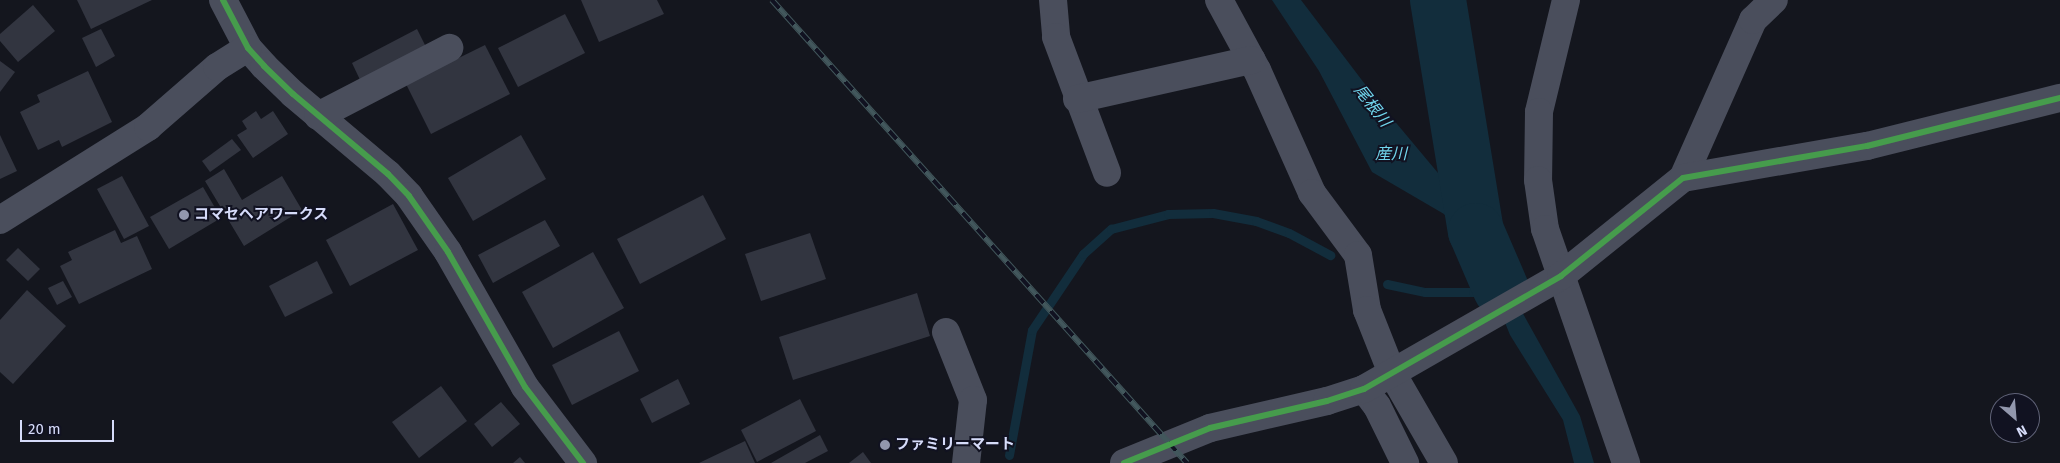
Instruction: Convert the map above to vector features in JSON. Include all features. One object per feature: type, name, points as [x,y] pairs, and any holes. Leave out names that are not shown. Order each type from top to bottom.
[{"type":"street","points":[[223,0],[248,48],[318,116],[373,161],[409,196],[448,252],[525,387],[583,463]]},
{"type":"street","points":[[1052,0],[1056,37],[1077,99],[1107,173]]},
{"type":"street","points":[[1219,0],[1252,60],[1312,192],[1358,255],[1367,310],[1392,373],[1444,463]]},
{"type":"street","points":[[1566,0],[1539,112],[1538,180],[1545,229],[1556,279],[1626,463]]},
{"type":"street","points":[[1124,463],[1210,428],[1327,401],[1364,389],[1556,279],[1683,178],[1752,20],[1774,0]]},
{"type":"street","points":[[0,220],[148,127],[216,67],[248,48]]},
{"type":"street","points":[[318,116],[449,48]]},
{"type":"street","points":[[1077,99],[1252,60]]},
{"type":"street","points":[[1683,178],[1867,146],[2060,98]]},
{"type":"street","points":[[946,332],[973,400],[966,463]]},
{"type":"street","points":[[1364,389],[1378,406],[1405,463]]},
{"type":"water","name":"産川","points":[[1272,0],[1301,0],[1377,100],[1474,216],[1502,276],[1580,416],[1594,463],[1574,463],[1563,420],[1510,335],[1483,268],[1444,214],[1372,172],[1319,71]]},
{"type":"building","points":[[77,0],[152,0],[91,29]]},
{"type":"building","points":[[581,0],[657,0],[664,14],[599,42]]},
{"type":"building","points":[[33,5],[55,31],[18,62],[0,41],[0,34]]},
{"type":"building","points":[[565,14],[585,53],[518,87],[498,48]]},
{"type":"building","points":[[101,29],[115,56],[96,67],[82,38]]},
{"type":"building","points":[[417,29],[428,51],[362,84],[352,63]]},
{"type":"building","points":[[485,45],[510,94],[431,134],[406,84]]},
{"type":"building","points":[[0,61],[15,72],[0,92]]},
{"type":"building","points":[[88,71],[112,122],[62,147],[59,140],[38,150],[20,112],[40,102],[37,95]]},
{"type":"building","points":[[256,111],[261,119],[273,111],[288,134],[253,158],[237,135],[247,129],[242,121]]},
{"type":"building","points":[[0,135],[17,171],[0,179]]},
{"type":"building","points":[[521,135],[546,179],[473,221],[448,178]]},
{"type":"building","points":[[232,139],[241,150],[210,172],[202,161]]},
{"type":"building","points":[[224,169],[242,200],[282,176],[302,210],[244,246],[205,181]]},
{"type":"building","points":[[122,176],[149,226],[124,239],[97,189]]},
{"type":"building","points":[[203,187],[221,218],[169,249],[150,217]]},
{"type":"building","points":[[703,195],[726,239],[640,284],[617,239]]},
{"type":"building","points":[[393,204],[418,250],[350,286],[326,240]]},
{"type":"building","points":[[545,220],[560,246],[493,283],[478,255]]},
{"type":"building","points":[[115,230],[121,243],[137,236],[152,269],[79,304],[60,266],[72,260],[68,252]]},
{"type":"building","points":[[810,233],[826,279],[761,301],[745,254]]},
{"type":"building","points":[[18,248],[40,269],[28,281],[6,260]]},
{"type":"building","points":[[593,252],[624,308],[553,348],[522,292]]},
{"type":"building","points":[[317,261],[333,293],[285,317],[269,286]]},
{"type":"building","points":[[63,281],[72,297],[57,305],[48,288]]},
{"type":"building","points":[[27,290],[66,326],[13,384],[0,372],[0,320]]},
{"type":"building","points":[[917,293],[930,336],[793,380],[779,337]]},
{"type":"building","points":[[619,331],[639,371],[572,405],[552,365]]},
{"type":"building","points":[[678,379],[690,404],[652,423],[640,399]]},
{"type":"building","points":[[441,386],[467,421],[419,458],[392,422]]},
{"type":"building","points":[[800,399],[816,431],[757,462],[741,430]]},
{"type":"building","points":[[501,402],[520,424],[492,447],[474,424]]},
{"type":"building","points":[[820,435],[828,451],[805,463],[771,463]]},
{"type":"building","points":[[745,441],[755,463],[699,463]]},
{"type":"building","points":[[863,452],[871,463],[849,463]]},
{"type":"building","points":[[520,457],[525,463],[513,463]]},
{"type":"waterway","name":"産川","points":[[1438,0],[1476,231],[1501,289]]},
{"type":"waterway","points":[[1009,455],[1032,330],[1083,254],[1111,229],[1168,214],[1213,213],[1256,221],[1289,233],[1330,255]]},
{"type":"waterway","points":[[1387,284],[1425,292],[1473,292],[1500,287]]},
{"type":"railway","points":[[772,0],[1187,463]]},
{"type":"cycle path","points":[[223,0],[248,48],[264,66],[293,94],[388,174],[409,196],[448,252],[525,387],[583,463]]},
{"type":"cycle path","points":[[1124,463],[1210,428],[1327,401],[1364,389],[1561,276],[1683,178],[1867,146],[2060,98]]},
{"type":"place","name":"コマセヘアワークス","points":[[184,215]]},
{"type":"place","name":"ファミリーマート","points":[[885,445]]},
{"type":"water label","name":"尾根川","points":[[1372,106]]}]
